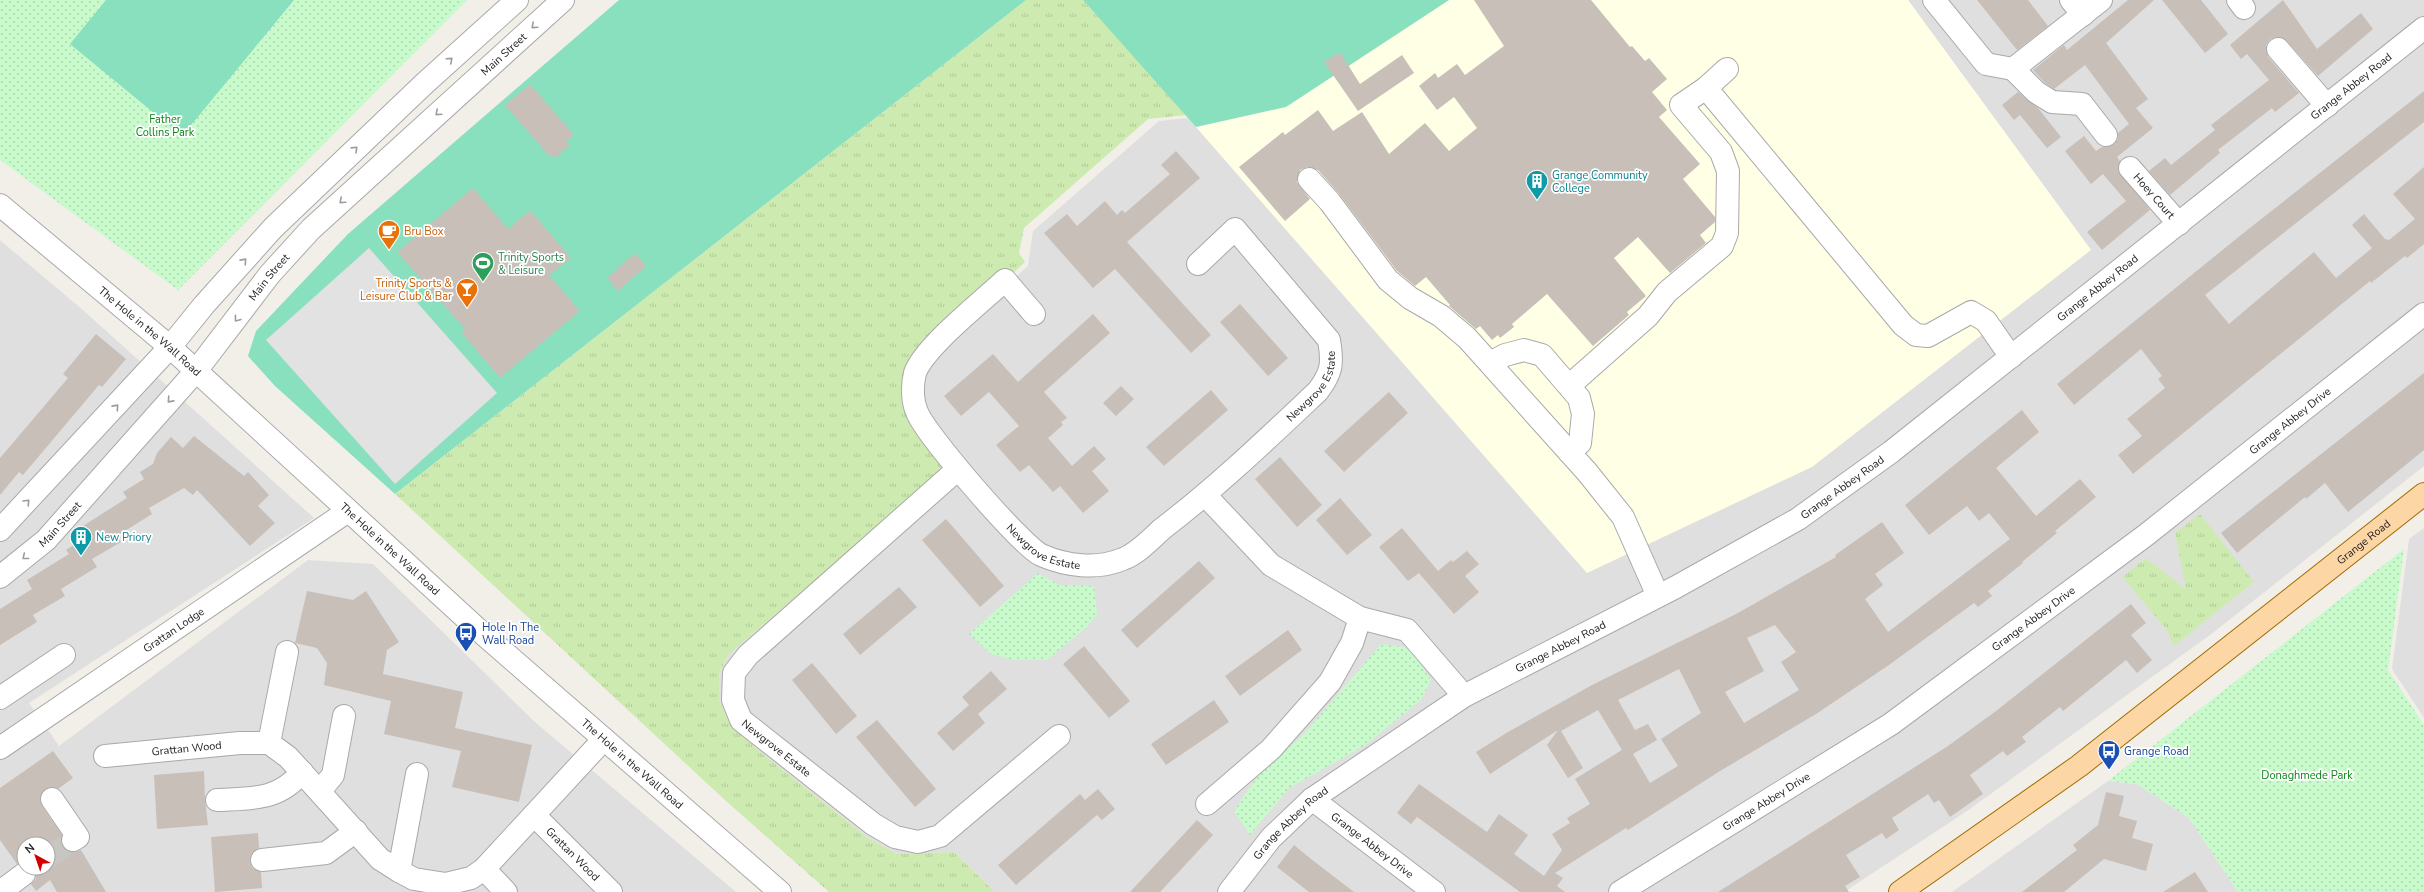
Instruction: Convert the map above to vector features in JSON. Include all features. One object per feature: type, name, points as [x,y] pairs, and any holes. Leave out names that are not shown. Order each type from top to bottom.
[{"type":"main road","name":"Grange Road","points":[[1900,892],[2079,766],[2424,494]]},
{"type":"street","points":[[0,530],[170,347],[204,305],[273,228],[424,84],[517,0]]},
{"type":"street","name":"Main Street","points":[[0,577],[46,540],[196,371],[270,274],[312,229],[563,0]]},
{"type":"street","points":[[1934,0],[1986,64],[2014,69],[2036,92],[2052,102],[2082,104],[2106,135]]},
{"type":"street","points":[[2014,69],[2077,7],[2101,0]]},
{"type":"street","name":"Grange Abbey Road","points":[[1229,892],[1271,838],[1312,799],[1464,696],[1658,596],[1798,519],[1891,452],[2424,28]]},
{"type":"street","points":[[2278,49],[2327,106]]},
{"type":"street","points":[[1570,385],[1648,316],[1667,292],[1722,246],[1727,233],[1728,170],[1721,152],[1681,105],[1706,88],[1727,69]]},
{"type":"street","points":[[1706,88],[1903,325],[1916,335],[1928,336],[1971,312],[1986,321],[2011,357]]},
{"type":"street","name":"Hoey Court","points":[[2130,168],[2179,224]]},
{"type":"street","points":[[1309,179],[1330,202],[1388,280],[1410,298],[1441,316],[1467,338],[1569,452],[1623,517],[1658,596]]},
{"type":"street","name":"The Hole in the Wall Road","points":[[0,205],[170,347],[482,633],[780,892]]},
{"type":"street","name":"Newgrove Estate","points":[[1034,314],[1005,280],[923,357],[915,374],[913,392],[917,412],[958,469],[1025,543],[1040,554],[1069,564],[1097,566],[1125,559],[1206,496],[1318,391],[1329,377],[1333,361],[1329,340],[1235,229],[1198,264]]},
{"type":"street","name":"Grange Abbey Drive","points":[[1620,892],[1891,724],[2146,535],[2424,314]]},
{"type":"street","points":[[1490,363],[1505,355],[1524,350],[1542,355],[1570,385],[1579,398],[1583,414],[1580,443],[1569,452]]},
{"type":"street","name":"Newgrove Estate","points":[[958,469],[748,655],[734,673],[733,700],[741,720],[805,772],[873,824],[895,837],[918,842],[940,836],[1059,736]]},
{"type":"street","points":[[1206,496],[1271,565],[1360,618],[1407,630],[1464,696]]},
{"type":"street","name":"Grattan Lodge","points":[[0,748],[348,511]]},
{"type":"street","points":[[1207,804],[1271,749],[1330,682],[1352,642],[1360,618]]},
{"type":"street","points":[[287,652],[269,743],[288,757],[380,859],[408,881],[446,884],[471,878],[484,869],[604,739]]},
{"type":"street","points":[[0,698],[64,655]]},
{"type":"street","points":[[320,791],[333,775],[344,716]]},
{"type":"street","name":"Grattan Wood","points":[[105,756],[240,743],[269,743]]},
{"type":"street","points":[[217,800],[275,795],[292,784],[302,772]]},
{"type":"street","points":[[408,881],[417,774]]},
{"type":"street","points":[[52,799],[78,837],[73,840]]},
{"type":"street","name":"Grange Abbey Drive","points":[[1312,799],[1434,892]]},
{"type":"street","name":"Grattan Wood","points":[[534,815],[611,892]]},
{"type":"street","points":[[262,860],[326,853],[356,831]]},
{"type":"street","points":[[484,869],[506,892]]},
{"type":"street","points":[[0,892],[21,876]]},
{"type":"shaded area","name":"Grange Community College","points":[[1449,0],[1908,0],[2091,250],[1812,467],[1587,573],[1196,127],[1286,107]]},
{"type":"shaded area","points":[[1908,0],[2424,0],[2424,466],[2214,632],[1967,811],[1844,892],[995,892],[954,852],[897,854],[868,838],[759,751],[729,722],[719,699],[719,674],[728,655],[950,469],[916,417],[931,353],[1028,266],[1033,231],[1159,121],[1188,118],[1587,573],[2091,250]]},
{"type":"shaded area","points":[[0,240],[84,311],[314,518],[29,703],[59,746],[308,560],[373,564],[535,722],[736,892],[0,892]]},
{"type":"shaded area","points":[[369,248],[497,393],[395,484],[266,340]]},
{"type":"shaded area","points":[[2424,528],[2424,718],[2392,669],[2409,539]]},
{"type":"shaded area","points":[[2108,781],[2137,784],[2189,818],[2238,892],[1952,892]]},
{"type":"green space","name":"Father Collins Park","points":[[0,0],[467,0],[178,290],[0,160]]},
{"type":"green space","points":[[106,0],[294,0],[182,136],[70,44]]},
{"type":"green space","name":"Trinity Sports & Leisure","points":[[619,0],[1026,0],[395,494],[275,386],[248,356],[256,331],[348,234]]},
{"type":"green space","points":[[1026,0],[1083,0],[1186,115],[1148,119],[1024,228],[1019,253],[1025,262],[929,352],[912,417],[947,467],[728,655],[719,674],[719,699],[729,723],[759,751],[868,838],[897,854],[954,852],[995,892],[829,892],[726,801],[395,494]]},
{"type":"green space","points":[[1083,0],[1449,0],[1286,107],[1196,127]]},
{"type":"green space","points":[[2200,514],[2254,582],[2174,646],[2167,630],[2122,577],[2146,558],[2186,589],[2175,533]]},
{"type":"green space","name":"Donaghmede Park","points":[[2404,549],[2388,670],[2424,725],[2424,892],[2238,892],[2189,818],[2137,784],[2108,781]]},
{"type":"green space","points":[[1038,573],[1060,585],[1094,586],[1097,614],[1088,626],[1047,660],[1013,660],[991,654],[969,634]]},
{"type":"green space","points":[[1381,644],[1411,648],[1431,680],[1421,700],[1364,746],[1289,788],[1250,835],[1234,811],[1259,774],[1304,734]]},
{"type":"building","name":"Grange Community College","points":[[1474,0],[1591,0],[1630,47],[1632,46],[1645,61],[1649,58],[1667,79],[1652,92],[1667,110],[1659,117],[1700,164],[1683,179],[1715,217],[1715,222],[1700,235],[1706,243],[1670,273],[1638,237],[1614,258],[1646,296],[1627,312],[1629,315],[1593,346],[1547,294],[1512,324],[1514,327],[1500,338],[1498,335],[1492,340],[1480,326],[1476,329],[1449,306],[1450,305],[1426,277],[1415,286],[1397,271],[1340,195],[1318,170],[1307,167],[1300,170],[1297,182],[1310,199],[1285,221],[1239,167],[1283,132],[1285,135],[1318,110],[1333,131],[1362,112],[1389,154],[1425,123],[1449,151],[1477,128],[1454,97],[1437,110],[1419,86],[1435,73],[1438,78],[1457,64],[1465,75],[1504,46]]},
{"type":"building","points":[[1977,0],[2028,0],[2048,26],[2017,50]]},
{"type":"building","points":[[2128,0],[2154,0],[2106,43],[2148,99],[2136,108],[2153,128],[2117,157],[2120,161],[2118,170],[2150,210],[2102,250],[2087,232],[2126,201],[2103,174],[2091,184],[2065,151],[2084,136],[2096,151],[2102,147],[2113,145],[2118,139],[2118,133],[2129,124],[2085,65],[2054,89],[2044,82],[2033,70],[2064,45],[2067,50]]},
{"type":"building","points":[[2162,0],[2201,0],[2228,34],[2205,53]]},
{"type":"building","points":[[2283,0],[2317,49],[2361,13],[2373,29],[2318,76],[2287,41],[2276,37],[2270,39],[2266,45],[2268,57],[2299,93],[2275,112],[2272,108],[2218,150],[2220,153],[2170,195],[2149,171],[2165,158],[2171,165],[2215,130],[2211,125],[2269,80],[2247,54],[2241,59],[2230,45]]},
{"type":"building","points":[[1340,52],[1360,84],[1402,55],[1414,73],[1358,111],[1324,62]]},
{"type":"building","points":[[530,84],[574,135],[566,141],[570,145],[555,158],[552,154],[549,156],[505,105]]},
{"type":"building","points":[[2424,91],[2424,122],[2205,295],[2229,324],[2314,252],[2336,278],[2372,248],[2352,225],[2364,214],[2385,239],[2389,240],[2415,219],[2393,194],[2424,167],[2424,244],[2407,258],[2405,256],[2371,283],[2370,281],[2133,474],[2118,455],[2142,436],[2127,419],[2165,388],[2158,379],[2162,376],[2141,349],[2074,405],[2057,384],[2241,235]]},
{"type":"building","points":[[2018,92],[2038,108],[2061,137],[2047,148],[2020,115],[2014,120],[2002,105]]},
{"type":"building","points":[[1176,151],[1200,178],[1127,242],[1211,335],[1191,353],[1115,269],[1093,288],[1044,233],[1067,214],[1077,226],[1105,201],[1117,215],[1122,210],[1125,213],[1170,174],[1161,165]]},
{"type":"building","points":[[473,188],[508,229],[530,210],[571,258],[549,275],[580,311],[500,378],[461,332],[465,329],[397,252]]},
{"type":"building","points":[[635,253],[646,266],[618,291],[607,278]]},
{"type":"building","points":[[1240,304],[1288,358],[1268,376],[1220,322]]},
{"type":"building","points":[[1093,314],[1110,333],[1044,392],[1067,418],[1061,422],[1063,425],[1048,438],[1072,466],[1094,446],[1106,459],[1092,471],[1109,491],[1083,513],[1060,486],[1053,492],[1029,465],[1020,472],[996,445],[1019,426],[989,392],[961,416],[944,396],[993,354],[1018,382]]},
{"type":"building","points":[[96,334],[126,359],[102,387],[99,385],[23,475],[19,472],[0,495],[0,458],[68,378],[63,374]]},
{"type":"building","points":[[2424,373],[2424,450],[2348,512],[2325,483],[2306,499],[2305,497],[2237,553],[2221,533]]},
{"type":"building","points":[[1121,386],[1134,399],[1116,416],[1103,403]]},
{"type":"building","points":[[1211,390],[1228,410],[1164,466],[1146,447]]},
{"type":"building","points":[[1389,392],[1408,413],[1344,472],[1324,451]]},
{"type":"building","points":[[2022,410],[2039,432],[1996,468],[2036,516],[2080,479],[2096,497],[2055,531],[2057,533],[2022,562],[2023,563],[1988,591],[1992,596],[1978,607],[1974,603],[1889,665],[1816,714],[1720,771],[1628,830],[1626,828],[1555,873],[1563,878],[1557,886],[1565,892],[1520,892],[1417,817],[1411,824],[1397,813],[1419,784],[1487,832],[1499,814],[1528,835],[1514,854],[1544,876],[1562,850],[1552,834],[1570,823],[1567,818],[1590,804],[1575,779],[1622,750],[1598,710],[1561,731],[1583,768],[1568,778],[1547,745],[1558,730],[1490,774],[1476,752],[1508,732],[1594,684],[1738,613],[1836,557],[1835,555],[1882,522],[1904,553],[1875,574],[1883,585],[1865,599],[1888,632],[2010,539],[1989,513],[1979,521],[1967,506],[1929,535],[1905,505]],"holes":[[[1775,625],[1796,652],[1781,662],[1799,690],[1744,723],[1725,692],[1764,671],[1747,638]],[[1679,669],[1701,713],[1661,739],[1678,766],[1650,783],[1633,754],[1657,740],[1648,724],[1635,730],[1618,700]]]},
{"type":"building","points":[[194,436],[244,476],[248,472],[269,495],[258,506],[275,523],[250,546],[197,490],[193,495],[184,488],[149,508],[152,514],[117,536],[121,542],[92,559],[97,567],[61,589],[65,596],[33,615],[37,622],[0,645],[0,609],[32,589],[27,580],[69,554],[66,550],[89,535],[83,526],[127,498],[123,492],[144,479],[140,472],[153,464],[157,453],[171,437],[183,448]]},
{"type":"building","points":[[1280,457],[1322,505],[1297,527],[1255,479]]},
{"type":"building","points":[[1340,498],[1372,535],[1347,555],[1316,520]]},
{"type":"building","points":[[946,519],[1004,586],[980,607],[922,540]]},
{"type":"building","points":[[1402,528],[1438,571],[1451,560],[1453,562],[1467,551],[1479,564],[1465,576],[1479,592],[1454,614],[1419,573],[1408,581],[1379,547]]},
{"type":"building","points":[[1199,561],[1215,578],[1137,648],[1121,630]]},
{"type":"building","points":[[899,587],[917,607],[860,655],[843,634]]},
{"type":"building","points":[[307,591],[353,600],[366,591],[399,642],[387,650],[383,674],[463,692],[455,728],[532,745],[519,802],[452,787],[461,751],[384,734],[391,701],[324,685],[327,663],[317,648],[295,643]]},
{"type":"building","points":[[2131,604],[2146,623],[2131,635],[2152,660],[2137,673],[2126,660],[2063,711],[2060,707],[2022,737],[2026,742],[2007,756],[2003,751],[1970,775],[1983,794],[1950,817],[1939,800],[1934,803],[1928,794],[1892,818],[1899,830],[1886,839],[1882,833],[1846,855],[1860,877],[1845,886],[1849,892],[1718,892],[1948,746],[1996,711]]},
{"type":"building","points":[[1288,630],[1302,650],[1240,696],[1225,676]]},
{"type":"building","points":[[1084,646],[1130,701],[1109,718],[1063,664]]},
{"type":"building","points":[[812,663],[857,716],[836,734],[792,680]]},
{"type":"building","points":[[991,671],[1007,689],[978,714],[985,723],[953,751],[937,733],[969,705],[962,697]]},
{"type":"building","points":[[1214,700],[1229,722],[1166,765],[1151,744]]},
{"type":"building","points":[[877,720],[936,789],[915,807],[856,737]]},
{"type":"building","points":[[53,751],[73,778],[58,789],[51,787],[45,789],[40,800],[42,806],[62,835],[63,847],[73,852],[81,850],[106,892],[57,892],[50,880],[36,891],[31,884],[36,879],[36,876],[56,876],[56,836],[16,836],[16,863],[0,840],[0,788]]},
{"type":"building","points":[[204,771],[205,801],[208,825],[157,829],[154,775]]},
{"type":"building","points":[[1098,789],[1115,809],[1102,820],[1097,815],[1016,885],[998,865],[1080,794],[1085,800]]},
{"type":"building","points":[[2106,792],[2124,796],[2119,816],[2137,821],[2132,838],[2153,844],[2146,871],[2104,859],[2064,892],[2022,892],[2077,850],[2073,845],[2098,825]]},
{"type":"building","points":[[1197,820],[1213,835],[1160,892],[1130,892]]},
{"type":"building","points":[[258,833],[259,848],[251,855],[250,861],[252,868],[261,872],[262,888],[215,892],[211,837]]},
{"type":"building","points":[[1294,845],[1354,892],[1309,892],[1277,867]]},
{"type":"building","points":[[2195,872],[2208,892],[2163,892]]},
{"type":"tunnel","points":[[56,852],[73,840]]},
{"type":"place","name":"Grange Community College","points":[[1537,200]]},
{"type":"place","name":"Bru Box","points":[[389,250]]},
{"type":"place","name":"Trinity Sports & Leisure","points":[[483,282]]},
{"type":"place","name":"Trinity Sports & Leisure Club & Bar","points":[[467,308]]},
{"type":"place","name":"New Priory","points":[[81,556]]},
{"type":"place","name":"Hole In The Wall Road","points":[[466,652]]},
{"type":"place","name":"Grange Road","points":[[2109,770]]}]
